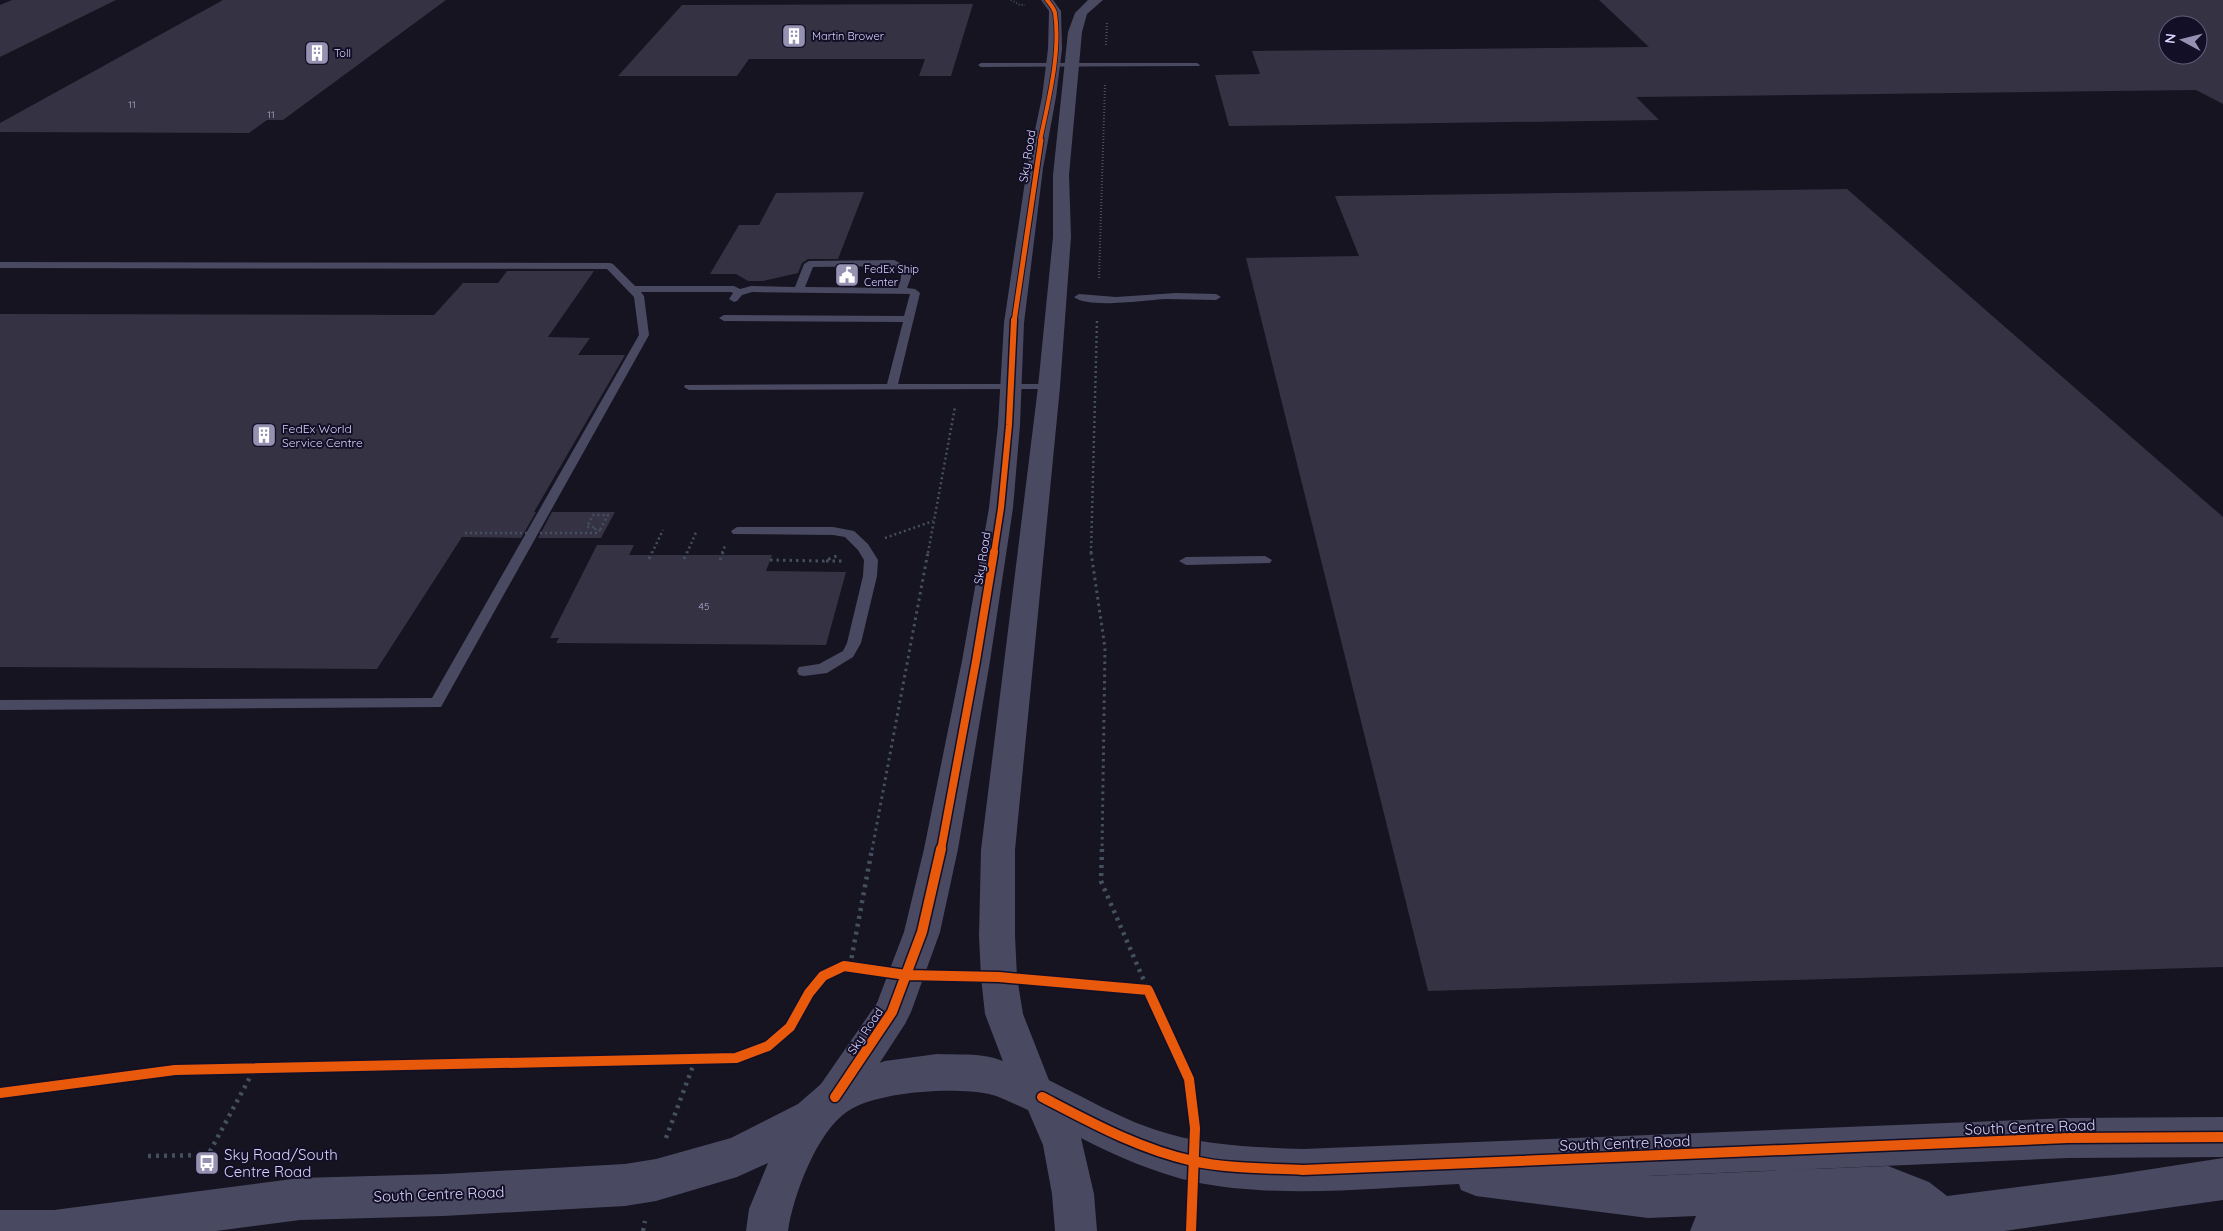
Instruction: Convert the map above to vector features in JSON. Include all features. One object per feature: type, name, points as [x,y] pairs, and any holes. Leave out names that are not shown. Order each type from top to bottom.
[{"type":"street","name":"Sky Road","points":[[1049,3],[1056,19],[1063,66],[1062,231],[1068,297],[1049,387],[998,850],[997,944],[1004,1014],[1038,1095],[1063,1144],[1073,1194],[1076,1231]]},
{"type":"street","name":"Sky Road","points":[[767,1231],[770,1209],[788,1164],[823,1107],[892,1012],[922,932],[941,849],[976,661],[1001,508],[1009,425],[1014,323],[1035,168],[1077,19],[1092,3]]},
{"type":"street","name":"South Centre Road","points":[[0,1231],[55,1231],[300,1199],[444,1195],[633,1184],[656,1180],[737,1157],[823,1107],[885,1079],[937,1072],[992,1076],[1038,1095],[1118,1136],[1193,1161],[1241,1167],[1303,1170],[2068,1138],[2223,1137]]},
{"type":"street","points":[[1400,1166],[1648,1198],[1888,1187],[1914,1197],[1941,1218]]},
{"type":"street","points":[[1711,1231],[1941,1218],[2113,1196],[2223,1179]]},
{"type":"lane","points":[[981,66],[1197,65]]},
{"type":"lane","points":[[798,290],[809,264],[887,263],[902,266],[905,269],[907,274],[902,290]]},
{"type":"lane","points":[[0,265],[610,266],[640,296],[644,335],[436,703],[0,705]]},
{"type":"lane","points":[[632,289],[734,289],[736,296],[752,289],[912,291],[915,293],[891,388]]},
{"type":"lane","points":[[1068,297],[1133,300],[1153,297],[1216,297]]},
{"type":"lane","points":[[724,318],[908,319]]},
{"type":"lane","points":[[689,387],[1049,387]]},
{"type":"lane","points":[[737,531],[832,531],[849,534],[862,547],[871,560],[870,576],[856,634],[848,654],[822,669],[804,671]]},
{"type":"lane","points":[[1186,562],[1264,560]]},
{"type":"path","points":[[1011,0],[1020,5],[1049,3]]},
{"type":"path","points":[[1092,3],[1107,6],[1090,544],[1105,648],[1102,881],[1152,999]]},
{"type":"path","points":[[906,975],[847,966],[959,388]]},
{"type":"path","points":[[464,533],[598,533],[608,515],[593,515],[587,527],[596,527],[595,530]]},
{"type":"path","points":[[649,559],[663,530]]},
{"type":"path","points":[[684,559],[698,530]]},
{"type":"path","points":[[824,561],[847,561]]},
{"type":"path","points":[[1138,990],[1148,990]]},
{"type":"path","points":[[663,1147],[700,1058],[686,1059]]},
{"type":"path","points":[[246,1068],[265,1068]]},
{"type":"path","points":[[148,1156],[208,1155],[255,1068]]},
{"type":"building","points":[[12,0],[116,0],[0,57],[0,5]]},
{"type":"building","name":"Toll","points":[[223,0],[446,0],[283,120],[267,120],[249,133],[0,132],[0,123]]},
{"type":"building","points":[[1599,0],[2223,0],[2223,104],[2196,90],[1636,97],[1659,120],[1229,126],[1215,75],[1260,74],[1252,51],[1649,47]]},
{"type":"building","name":"Martin Brower","points":[[973,4],[951,76],[919,76],[925,59],[749,59],[737,76],[618,76],[682,5]]},
{"type":"building","points":[[1847,189],[2223,517],[2223,967],[1428,991],[1246,258],[1359,256],[1335,196]]},
{"type":"building","points":[[864,192],[838,259],[808,259],[802,263],[798,273],[763,281],[748,281],[736,274],[710,274],[739,225],[759,225],[776,193]]},
{"type":"building","name":"FedEx World Service Centre","points":[[507,271],[594,271],[548,337],[590,338],[578,355],[625,355],[534,512],[536,512],[521,538],[462,537],[377,669],[0,667],[0,314],[434,315],[463,283],[498,283]]},
{"type":"building","points":[[552,512],[615,512],[601,538],[538,538]]},
{"type":"building","points":[[597,545],[634,545],[629,555],[772,555],[766,571],[846,572],[826,645],[556,643],[559,638],[550,638]]},
{"type":"cycle path","points":[[835,1097],[892,1012],[922,932],[941,849],[976,661],[1001,508],[1009,425],[1014,323],[1035,168],[1049,97],[1055,49],[1055,11],[1047,0]]},
{"type":"cycle path","points":[[0,1093],[175,1070],[736,1058],[768,1046],[790,1027],[809,993],[823,976],[844,966],[906,975],[999,977],[1148,990],[1189,1079],[1195,1128],[1191,1231]]},
{"type":"cycle path","points":[[1042,1097],[1116,1134],[1173,1156],[1220,1165],[1303,1170],[2068,1138],[2223,1137]]},
{"type":"place","name":"Martin Brower","points":[[794,36]]},
{"type":"place","name":"Toll","points":[[317,53]]},
{"type":"place","name":"FedEx Ship Center","points":[[847,275]]},
{"type":"place","name":"FedEx World Service Centre","points":[[264,435]]},
{"type":"place","name":"Sky Road/South Centre Road","points":[[207,1163]]}]
